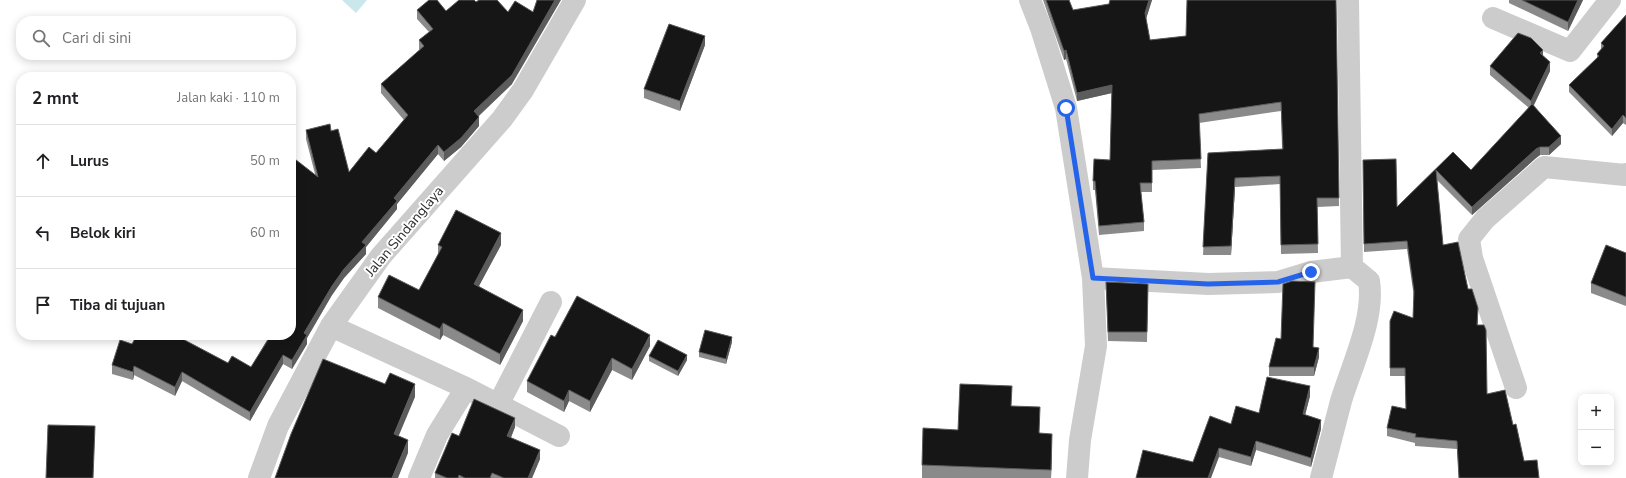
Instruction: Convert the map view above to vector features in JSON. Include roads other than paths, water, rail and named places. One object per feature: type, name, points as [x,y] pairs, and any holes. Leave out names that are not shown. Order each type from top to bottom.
[{"type":"street","name":"Jalan Sindanglaya","points":[[259,478],[278,426],[331,326],[381,256],[502,119],[523,90],[574,0]]},
{"type":"street","points":[[1030,0],[1041,28],[1066,108],[1093,278],[1096,346],[1080,440],[1077,478]]},
{"type":"street","points":[[1348,0],[1352,267]]},
{"type":"street","points":[[1493,18],[1563,58],[1610,0]]},
{"type":"street","points":[[1516,388],[1472,258],[1469,239],[1485,220],[1544,168],[1626,174]]},
{"type":"street","points":[[1093,278],[1208,284],[1278,282],[1311,272],[1352,267],[1369,281],[1371,294],[1369,312],[1341,402],[1321,478]]},
{"type":"street","points":[[498,405],[551,302]]},
{"type":"street","points":[[331,326],[466,388],[559,436]]},
{"type":"street","points":[[419,478],[437,435],[466,388]]},
{"type":"water","points":[[342,0],[367,0],[356,13]]}]
